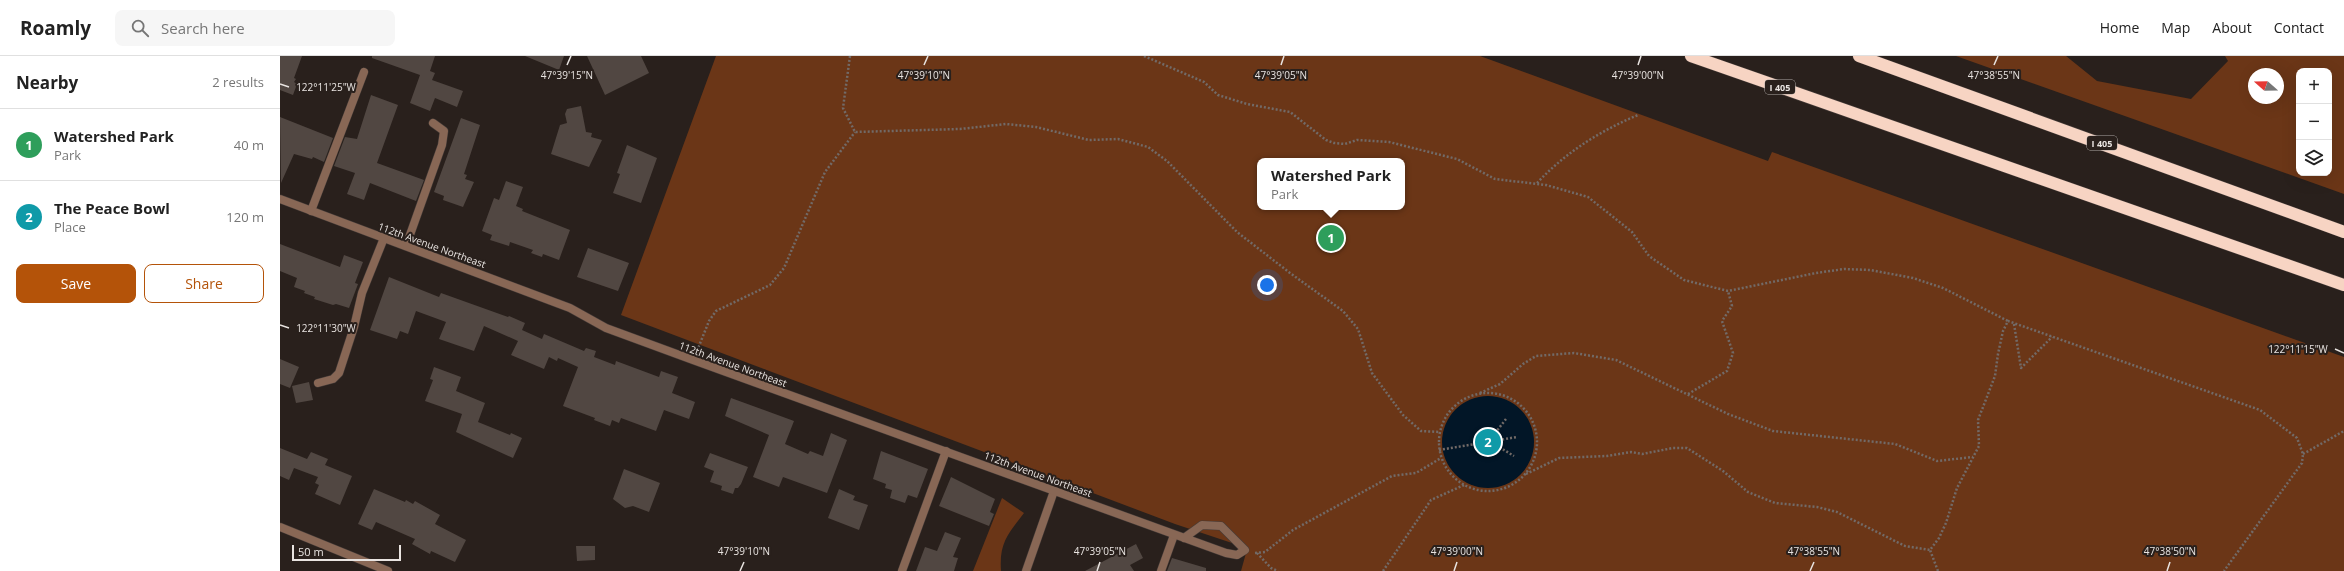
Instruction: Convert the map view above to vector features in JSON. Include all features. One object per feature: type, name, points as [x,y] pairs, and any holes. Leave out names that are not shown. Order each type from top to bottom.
[{"type":"highway","name":"I 405","points":[[1691,56],[2344,285]]},
{"type":"highway","name":"I 405","points":[[1859,56],[2344,232]]},
{"type":"street","points":[[311,211],[364,72]]},
{"type":"street","points":[[406,246],[442,145],[444,131],[433,123]]},
{"type":"street","name":"112th Avenue Northeast","points":[[280,199],[570,308],[606,328],[1174,535],[1226,553],[1237,555],[1245,550]]},
{"type":"street","points":[[318,383],[333,379],[339,373],[354,327],[362,293],[384,238]]},
{"type":"street","points":[[902,571],[946,451]]},
{"type":"street","points":[[1026,571],[1054,491]]},
{"type":"street","points":[[1184,538],[1202,524],[1222,526],[1245,550]]},
{"type":"street","points":[[280,526],[388,571]]},
{"type":"street","points":[[1161,571],[1174,535]]},
{"type":"path","points":[[850,56],[843,108],[855,132]]},
{"type":"path","points":[[1144,56],[1204,82],[1218,95],[1246,104],[1290,112],[1326,140],[1334,143],[1345,144],[1357,140],[1388,142],[1457,159],[1495,179],[1546,184],[1588,197],[1632,232],[1649,256],[1684,280],[1728,292],[1816,273],[1844,269],[1870,270],[1913,278],[1943,288],[2014,324],[2260,410],[2297,438],[2303,454],[2302,463],[2224,571]]},
{"type":"path","points":[[1537,183],[1548,172],[1585,142],[1638,115]]},
{"type":"path","points":[[855,132],[960,129],[1006,124],[1036,127],[1089,140],[1118,139],[1148,147],[1167,161],[1237,232],[1290,273],[1343,311],[1358,329],[1372,373],[1403,415],[1421,431],[1440,432]]},
{"type":"path","points":[[699,346],[709,321],[716,311],[770,285],[784,268],[825,172],[855,132]]},
{"type":"path","points":[[1687,394],[1727,371],[1733,353],[1722,321],[1732,306],[1728,292]]},
{"type":"path","points":[[1930,550],[1939,538],[1946,523],[1957,488],[1978,446],[1978,420],[1995,376],[2003,331],[2008,321]]},
{"type":"path","points":[[2014,324],[2021,368],[2052,338]]},
{"type":"path","points":[[1930,550],[1905,546],[1837,512],[1768,500],[1748,492],[1723,471],[1687,448],[1673,448],[1642,454],[1631,452],[1607,456],[1559,458],[1526,474],[1516,483],[1504,489],[1490,491],[1477,490],[1464,485],[1450,474],[1441,458],[1439,450],[1440,432],[1445,418],[1454,406],[1466,398],[1500,384],[1536,356],[1574,353],[1616,360],[1741,420],[1773,430],[1895,444],[1937,461],[1973,457]]},
{"type":"path","points":[[1480,393],[1493,392],[1506,395],[1518,402],[1531,417],[1537,436],[1537,450],[1533,462],[1526,474]]},
{"type":"path","points":[[1489,441],[1506,420]]},
{"type":"path","points":[[2303,454],[2344,431]]},
{"type":"path","points":[[1439,450],[1517,437]]},
{"type":"path","points":[[1489,441],[1514,456]]},
{"type":"path","points":[[1245,550],[1257,553],[1265,552],[1293,530],[1392,476],[1416,473],[1441,458]]},
{"type":"path","points":[[1383,571],[1431,500],[1464,485]]},
{"type":"path","points":[[1930,550],[1938,571]]},
{"type":"path","points":[[1257,553],[1271,568],[1278,571]]},
{"type":"shaded area","points":[[716,56],[1480,56],[1768,161],[1772,152],[2344,357],[2344,571],[1241,571],[1246,553],[1244,547],[1175,524],[621,315]]},
{"type":"shaded area","points":[[1956,56],[2066,56],[2097,81],[2191,99],[2228,61],[2225,56],[2344,56],[2344,194]]},
{"type":"shaded area","points":[[1002,498],[1024,513],[1009,533],[1003,546],[1001,571],[973,571]]},
{"type":"water","points":[[1488,396],[1497,397],[1514,404],[1526,416],[1533,433],[1533,451],[1526,468],[1514,480],[1497,487],[1488,488],[1479,487],[1462,480],[1450,468],[1443,451],[1442,442],[1443,433],[1450,416],[1462,404],[1479,397]]},
{"type":"building","points":[[280,56],[302,56],[294,78],[296,79],[294,82],[297,84],[293,95],[280,90]]},
{"type":"building","points":[[372,56],[435,56],[430,71],[435,73],[432,80],[463,91],[457,107],[435,98],[430,111],[410,103],[420,75],[372,58]]},
{"type":"building","points":[[525,56],[564,56],[559,70]]},
{"type":"building","points":[[587,56],[641,56],[649,73],[605,95]]},
{"type":"building","points":[[371,95],[398,105],[377,163],[424,180],[416,201],[370,183],[364,200],[347,194],[355,173],[334,166],[345,137],[357,139]]},
{"type":"building","points":[[581,106],[586,132],[592,133],[591,137],[602,140],[589,167],[551,154],[560,125],[567,123],[565,114],[567,109]]},
{"type":"building","points":[[280,117],[333,138],[324,162],[313,157],[312,159],[294,154],[281,183]]},
{"type":"building","points":[[461,118],[480,125],[464,174],[467,175],[465,179],[474,182],[463,207],[443,200],[444,196],[434,192]]},
{"type":"building","points":[[627,145],[657,158],[641,203],[613,193],[620,174],[617,173]]},
{"type":"building","points":[[506,181],[523,187],[516,206],[523,209],[522,211],[570,230],[559,260],[543,254],[542,257],[531,253],[533,250],[510,242],[509,246],[490,240],[492,235],[482,231],[494,198],[499,200]]},
{"type":"building","points":[[280,244],[340,267],[344,255],[363,262],[355,283],[358,284],[349,308],[314,299],[315,297],[304,293],[305,291],[294,287],[297,278],[280,271]]},
{"type":"building","points":[[588,248],[629,263],[618,291],[577,277]]},
{"type":"building","points":[[389,277],[439,297],[441,293],[508,317],[509,316],[525,323],[522,330],[542,339],[544,334],[584,351],[586,348],[596,351],[594,357],[615,365],[616,361],[659,377],[661,371],[678,377],[672,393],[695,402],[689,419],[664,410],[656,431],[621,418],[619,423],[612,420],[610,426],[594,420],[595,418],[563,406],[578,367],[558,358],[557,361],[549,357],[544,369],[511,355],[518,341],[484,326],[474,351],[439,339],[446,322],[416,311],[408,334],[400,331],[397,339],[370,330]]},
{"type":"building","points":[[280,359],[299,367],[290,388],[280,384]]},
{"type":"building","points":[[434,367],[461,377],[456,391],[485,403],[478,422],[510,435],[511,433],[522,438],[513,458],[456,432],[462,414],[425,401],[433,380],[430,379]]},
{"type":"building","points":[[309,382],[313,400],[296,403],[292,386]]},
{"type":"building","points":[[731,398],[794,421],[785,444],[808,454],[810,451],[823,456],[831,433],[847,440],[827,493],[783,477],[779,487],[753,477],[769,435],[725,416]]},
{"type":"building","points":[[280,448],[307,459],[311,452],[328,459],[325,465],[352,476],[340,505],[315,494],[319,485],[315,483],[318,477],[294,468],[289,480],[280,476]]},
{"type":"building","points":[[881,451],[928,469],[917,498],[908,495],[905,503],[890,498],[892,490],[885,488],[886,484],[873,479]]},
{"type":"building","points":[[710,453],[748,467],[741,484],[738,488],[735,488],[733,494],[721,490],[722,486],[710,482],[714,471],[704,467]]},
{"type":"building","points":[[624,469],[660,483],[649,512],[633,506],[625,508],[613,499]]},
{"type":"building","points":[[951,477],[995,499],[990,512],[994,514],[989,526],[939,506]]},
{"type":"building","points":[[374,489],[405,502],[406,500],[413,504],[415,501],[440,515],[435,524],[466,540],[455,562],[431,551],[430,554],[412,544],[415,539],[376,522],[372,530],[358,524]]},
{"type":"building","points":[[839,489],[855,496],[853,500],[868,505],[859,530],[828,518]]},
{"type":"building","points":[[945,532],[961,538],[953,557],[958,558],[954,571],[916,571],[925,547],[937,551]]},
{"type":"building","points":[[1136,544],[1143,558],[1130,565],[1134,571],[1085,571]]},
{"type":"building","points":[[576,546],[595,546],[595,560],[577,561]]},
{"type":"building","points":[[1172,558],[1206,568],[1206,571],[1167,571]]},
{"type":"place","name":"Watershed Park","points":[[1331,238]]},
{"type":"place","name":"The Peace Bowl","points":[[1488,442]]}]
